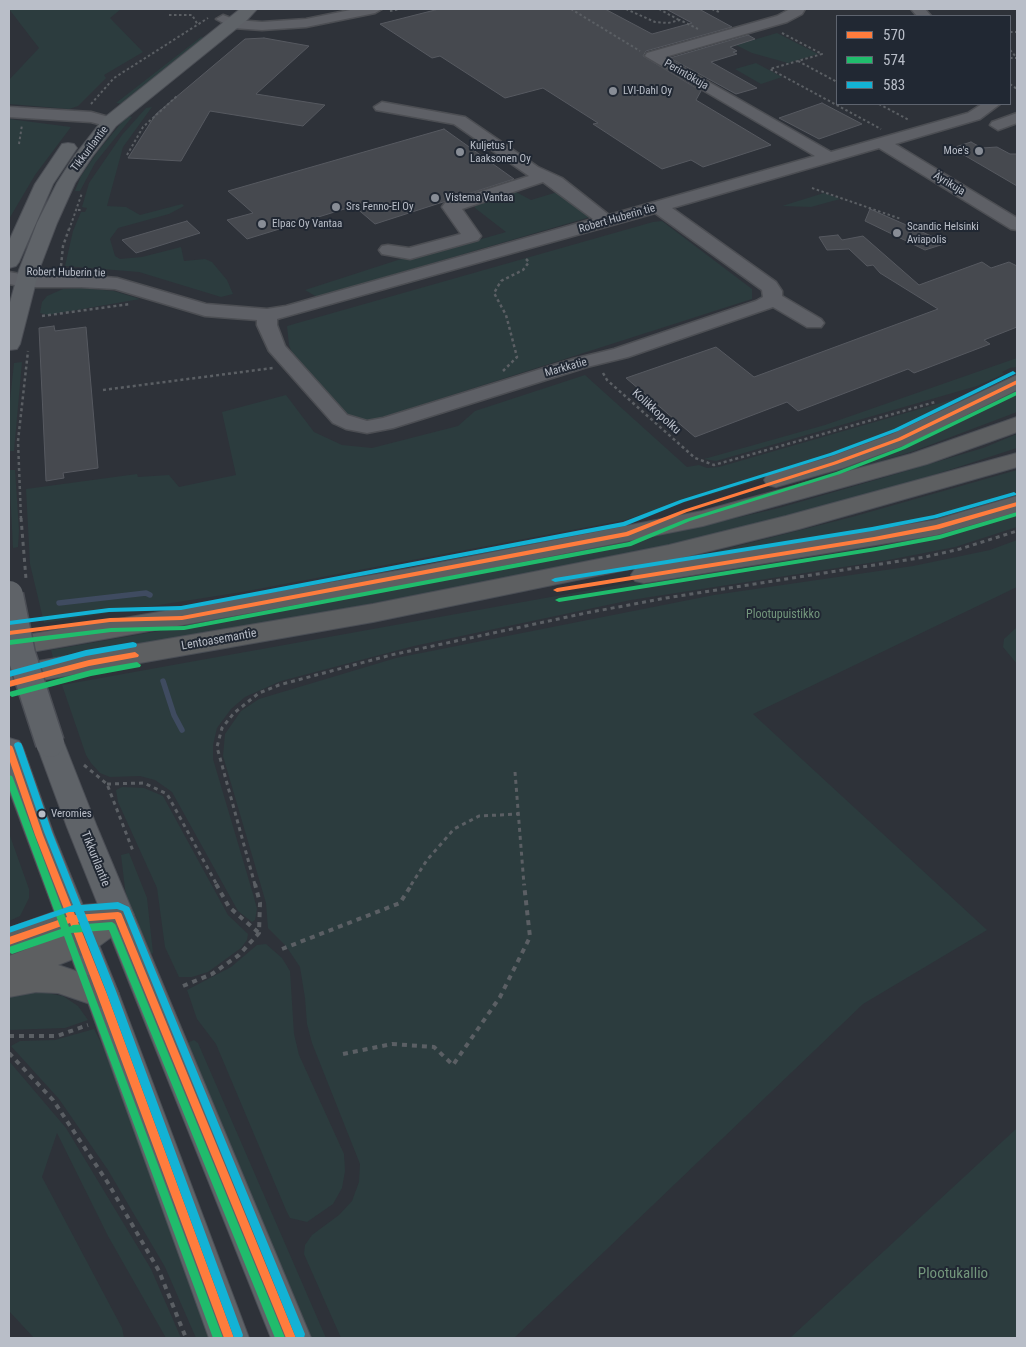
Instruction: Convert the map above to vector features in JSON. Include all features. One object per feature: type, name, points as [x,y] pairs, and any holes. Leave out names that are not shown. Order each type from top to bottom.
[{"type":"highway","points":[[628,534],[685,511],[835,463],[900,439],[1017,382]]},
{"type":"highway","points":[[9,647],[408,578],[703,518],[862,476],[918,459],[1017,424]]},
{"type":"highway","points":[[430,602],[678,551],[799,521],[1017,460]]},
{"type":"highway","points":[[430,602],[509,598],[818,549],[937,527],[1017,504]]},
{"type":"highway","name":"Lentoasemantie","points":[[9,676],[430,602]]},
{"type":"highway","points":[[9,633],[110,620],[182,618]]},
{"type":"highway","points":[[9,684],[89,662]]},
{"type":"highway","points":[[9,970],[76,931],[118,915]]},
{"type":"highway","points":[[9,941],[76,931]]},
{"type":"highway","points":[[9,983],[36,978],[58,979],[96,1009]]},
{"type":"main road","points":[[148,71],[227,17]]},
{"type":"main road","name":"Tikkurilantie","points":[[9,262],[44,184],[96,114],[227,17]]},
{"type":"main road","name":"Tikkurilantie","points":[[9,344],[18,276],[66,183],[84,155],[96,114]]},
{"type":"main road","name":"Tikkurilantie","points":[[17,587],[21,654],[50,743],[118,915],[291,1338]]},
{"type":"main road","points":[[9,749],[76,931],[96,1009],[229,1338]]},
{"type":"street","points":[[227,17],[262,26],[306,23],[375,9]]},
{"type":"street","name":"Perintökuja","points":[[652,56],[782,19],[798,9]]},
{"type":"street","name":"Perintökuja","points":[[652,56],[829,157]]},
{"type":"street","name":"Robert Huberin tie","points":[[18,276],[81,280],[127,286],[205,310],[267,315],[310,308],[829,157],[882,136],[974,116],[990,105]]},
{"type":"street","points":[[382,107],[459,120],[532,171],[546,176],[607,222]]},
{"type":"street","points":[[9,112],[55,116],[64,120],[96,114]]},
{"type":"street","points":[[998,125],[1017,118]]},
{"type":"street","name":"Äyrikuja","points":[[882,136],[1017,225]]},
{"type":"street","points":[[388,250],[410,254],[472,236],[451,207],[546,176]]},
{"type":"street","points":[[659,207],[769,286],[773,291],[772,299],[795,310],[814,323]]},
{"type":"street","name":"Robert Huberin tie","points":[[18,276],[59,271],[88,271],[142,280],[237,313]]},
{"type":"street","name":"Markkatie","points":[[267,315],[267,326],[276,347],[335,415],[353,425],[368,426],[386,424],[580,363],[622,353],[763,305],[772,299]]},
{"type":"path","points":[[571,9],[622,38],[640,51],[652,56]]},
{"type":"path","points":[[626,9],[655,22],[668,23],[680,20]]},
{"type":"path","points":[[659,9],[700,31]]},
{"type":"path","points":[[712,9],[720,12]]},
{"type":"path","points":[[169,15],[227,17]]},
{"type":"path","points":[[96,114],[114,78],[227,17]]},
{"type":"path","points":[[781,32],[822,54],[770,69],[882,136]]},
{"type":"path","points":[[798,61],[836,81]]},
{"type":"path","points":[[127,155],[143,127],[177,96]]},
{"type":"path","points":[[881,105],[910,120]]},
{"type":"path","points":[[154,107],[162,108]]},
{"type":"path","points":[[812,188],[901,219]]},
{"type":"path","points":[[59,271],[63,244],[78,210],[83,210]]},
{"type":"path","points":[[501,388],[503,371],[517,357],[506,315],[494,293],[501,281],[523,270],[529,262],[522,255]]},
{"type":"path","points":[[42,316],[135,303]]},
{"type":"path","points":[[17,587],[22,551],[18,442],[29,342]]},
{"type":"path","points":[[103,390],[279,368],[273,361]]},
{"type":"path","name":"Kolikkopolku","points":[[598,366],[607,380],[695,458],[708,464],[722,463],[938,401]]},
{"type":"path","points":[[183,986],[212,974],[232,960],[259,933],[260,903],[217,747],[222,728],[234,713],[259,693],[279,685],[391,655],[586,613],[925,557],[960,550],[1017,531]]},
{"type":"path","points":[[82,762],[87,769],[106,784],[133,851]]},
{"type":"path","points":[[343,1054],[392,1044],[434,1047],[453,1064],[500,997],[530,937],[515,772]]},
{"type":"path","points":[[106,784],[144,783],[167,794],[228,906],[259,933]]},
{"type":"path","points":[[282,949],[400,903],[427,860],[454,829],[479,816],[518,814]]},
{"type":"path","points":[[9,1036],[40,1038],[57,1036],[96,1009]]},
{"type":"path","points":[[9,1053],[53,1100],[108,1183],[159,1271],[186,1338]]},
{"type":"green space","points":[[9,9],[121,9],[110,18],[143,52],[104,75],[106,78],[78,106],[69,109],[9,104],[9,80],[39,48]]},
{"type":"green space","points":[[777,33],[818,54],[788,63],[752,53],[736,45]]},
{"type":"green space","points":[[201,37],[208,38],[124,104],[116,103]]},
{"type":"green space","points":[[756,63],[782,77],[761,84],[735,69]]},
{"type":"green space","points":[[152,107],[123,147],[107,206],[126,207],[140,215],[182,204],[184,206],[169,214],[118,228],[110,239],[115,256],[120,259],[142,257],[181,247],[184,261],[205,259],[212,262],[227,280],[233,294],[221,297],[139,272],[65,266],[73,231],[81,212],[85,212],[87,208],[82,207],[89,183],[122,135],[146,108]]},
{"type":"green space","points":[[127,116],[132,117],[95,163],[80,191],[75,191],[81,176],[98,151]]},
{"type":"green space","points":[[9,119],[71,127],[35,175],[9,219]]},
{"type":"green space","points":[[514,191],[531,200],[561,191],[590,217],[317,297],[305,290],[432,249],[471,242],[506,232],[475,208],[475,205]]},
{"type":"green space","points":[[824,193],[840,199],[811,207],[782,206]]},
{"type":"green space","points":[[662,221],[752,289],[752,299],[371,421],[357,420],[345,415],[294,358],[289,345],[287,326]]},
{"type":"green space","points":[[81,288],[114,291],[140,299],[48,315],[40,313],[42,302],[47,296],[63,289]]},
{"type":"green space","points":[[1017,358],[1017,367],[1010,368],[1002,372],[1004,374],[977,386],[716,461],[704,459],[825,425]]},
{"type":"green space","points":[[22,362],[14,451],[9,451],[9,410],[14,363]]},
{"type":"green space","points":[[585,375],[687,467],[699,465],[707,468],[719,467],[982,391],[967,401],[882,439],[780,474],[625,520],[242,592],[44,623],[30,564],[26,489],[137,474],[138,477],[169,475],[179,487],[236,475],[222,412],[286,395],[314,432],[342,445],[372,448],[458,426],[475,411]]},
{"type":"green space","points":[[1017,387],[1017,412],[914,451],[835,475],[809,480],[872,456],[961,417]]},
{"type":"green space","points":[[1017,434],[1017,448],[881,492],[653,549],[553,570],[54,662],[51,650],[342,599],[663,535],[779,508],[983,448]]},
{"type":"green space","points":[[9,470],[15,470],[19,530],[18,547],[13,548]]},
{"type":"green space","points":[[1017,470],[1017,499],[1000,505],[933,522],[659,566],[852,517]]},
{"type":"green space","points":[[1017,512],[1017,527],[955,547],[888,560],[631,600],[414,646],[281,681],[245,697],[231,709],[217,728],[213,745],[213,759],[257,909],[255,920],[252,922],[238,911],[172,792],[155,780],[140,776],[110,777],[100,773],[91,763],[86,755],[62,685],[634,582],[893,543],[959,529]]},
{"type":"green space","name":"Plootupuistikko","points":[[1017,540],[1017,587],[753,714],[987,930],[863,1004],[514,1338],[341,1338],[304,1254],[305,1245],[312,1235],[339,1215],[352,1201],[359,1182],[360,1164],[312,1043],[307,1024],[300,967],[286,946],[268,928],[266,903],[223,756],[225,734],[241,711],[259,699],[396,658],[714,595],[913,566],[990,550]]},
{"type":"green space","points":[[1017,627],[1017,664],[1003,647],[1004,639]]},
{"type":"green space","points":[[122,787],[144,788],[163,796],[228,915],[248,934],[247,940],[241,948],[208,972],[192,977],[179,977],[165,947],[157,888],[118,802],[116,790]]},
{"type":"green space","points":[[9,833],[29,889],[29,898],[20,916],[9,921]]},
{"type":"green space","points":[[129,853],[147,898],[153,953],[150,955],[129,907],[125,889],[121,855]]},
{"type":"green space","points":[[266,944],[282,958],[290,971],[294,1034],[299,1055],[344,1154],[345,1171],[342,1188],[333,1204],[307,1222],[290,1218],[216,1044],[197,1019],[187,990],[231,967],[257,945]]},
{"type":"green space","points":[[36,991],[63,996],[78,1006],[88,1020],[65,1028],[9,1030],[9,995]]},
{"type":"green space","points":[[94,1029],[103,1047],[213,1338],[196,1338],[165,1267],[108,1170],[59,1099],[11,1046],[20,1041],[55,1040]]},
{"type":"green space","points":[[194,1040],[198,1043],[326,1338],[309,1338],[187,1043]]},
{"type":"green space","points":[[9,1061],[66,1128],[151,1269],[181,1338],[166,1338],[108,1236],[57,1133],[42,1177],[122,1328],[124,1338],[34,1338],[9,1311]]},
{"type":"green space","name":"Plootukallio","points":[[1017,1128],[1017,1338],[790,1338]]},
{"type":"building","name":"LVI-Dahl Oy","points":[[439,9],[605,9],[652,34],[692,23],[666,9],[699,9],[732,27],[646,51],[643,56],[701,91],[696,100],[771,145],[703,167],[691,160],[662,169],[593,124],[598,123],[543,88],[505,98],[440,56],[432,58],[380,24]]},
{"type":"building","points":[[748,35],[755,39],[730,47],[737,51],[733,52],[737,54],[711,62],[757,88],[736,94],[670,58]]},
{"type":"building","points":[[264,38],[309,46],[256,94],[325,105],[303,126],[210,111],[181,161],[128,158],[156,114],[245,39]]},
{"type":"building","points":[[822,103],[862,124],[819,139],[779,118]]},
{"type":"building","points":[[444,129],[514,179],[375,224],[354,206],[247,239],[227,220],[253,213],[228,191]]},
{"type":"building","points":[[971,142],[982,148],[997,147],[1010,154],[1017,154],[1017,186],[952,148]]},
{"type":"building","points":[[870,209],[947,243],[925,250],[865,221]]},
{"type":"building","points":[[187,221],[200,233],[136,253],[122,240]]},
{"type":"building","points":[[838,235],[842,240],[863,236],[919,285],[982,262],[991,268],[1009,262],[1017,266],[1017,327],[984,340],[990,344],[914,373],[908,369],[798,411],[787,402],[695,437],[626,378],[716,347],[754,377],[938,309],[880,273],[873,265],[867,266],[849,249],[827,250],[819,237]]},
{"type":"building","points":[[54,326],[55,331],[86,327],[98,468],[63,473],[64,478],[46,481],[39,328]]},
{"type":"waterway","points":[[59,603],[146,593],[150,595]]},
{"type":"waterway","points":[[163,681],[174,715],[182,730]]},
{"type":"transit line","name":"583","points":[[9,623],[109,610],[181,608],[625,524],[682,501],[832,454],[896,430],[1013,373]]},
{"type":"transit line","name":"570","points":[[9,633],[110,620],[182,618],[628,534],[685,511],[835,463],[900,439],[1017,382]]},
{"type":"transit line","name":"574","points":[[10,643],[111,630],[184,628],[631,544],[688,520],[838,473],[903,448],[1017,393]]},
{"type":"transit line","name":"583","points":[[555,580],[872,529],[935,517],[1014,494]]},
{"type":"transit line","name":"570","points":[[557,590],[874,539],[937,527],[1017,504]]},
{"type":"transit line","name":"574","points":[[559,600],[940,537],[1017,514]]},
{"type":"transit line","name":"583","points":[[9,674],[86,653],[133,645]]},
{"type":"transit line","name":"570","points":[[9,684],[89,663],[135,655]]},
{"type":"transit line","name":"574","points":[[12,694],[91,673],[137,665]]},
{"type":"transit line","name":"583","points":[[18,745],[48,832],[111,991],[238,1335]]},
{"type":"transit line","name":"570","points":[[9,748],[39,835],[102,994],[229,1338]]},
{"type":"transit line","name":"574","points":[[9,778],[218,1338]]},
{"type":"transit line","name":"583","points":[[9,930],[69,909],[118,905],[126,909],[300,1334]]},
{"type":"transit line","name":"570","points":[[9,941],[71,919],[118,915],[291,1338]]},
{"type":"transit line","name":"574","points":[[12,950],[73,929],[112,926],[280,1338]]},
{"type":"place","name":"LVI-Dahl Oy","points":[[613,91]]},
{"type":"place","name":"Moe's","points":[[979,151]]},
{"type":"place","name":"Kuljetus T Laaksonen Oy","points":[[460,152]]},
{"type":"place","name":"Vistema Vantaa","points":[[435,198]]},
{"type":"place","name":"Srs Fenno-El Oy","points":[[336,207]]},
{"type":"place","name":"Elpac Oy Vantaa","points":[[262,224]]},
{"type":"place","name":"Scandic Helsinki Aviapolis","points":[[897,233]]},
{"type":"place","name":"Veromies","points":[[42,814]]}]
